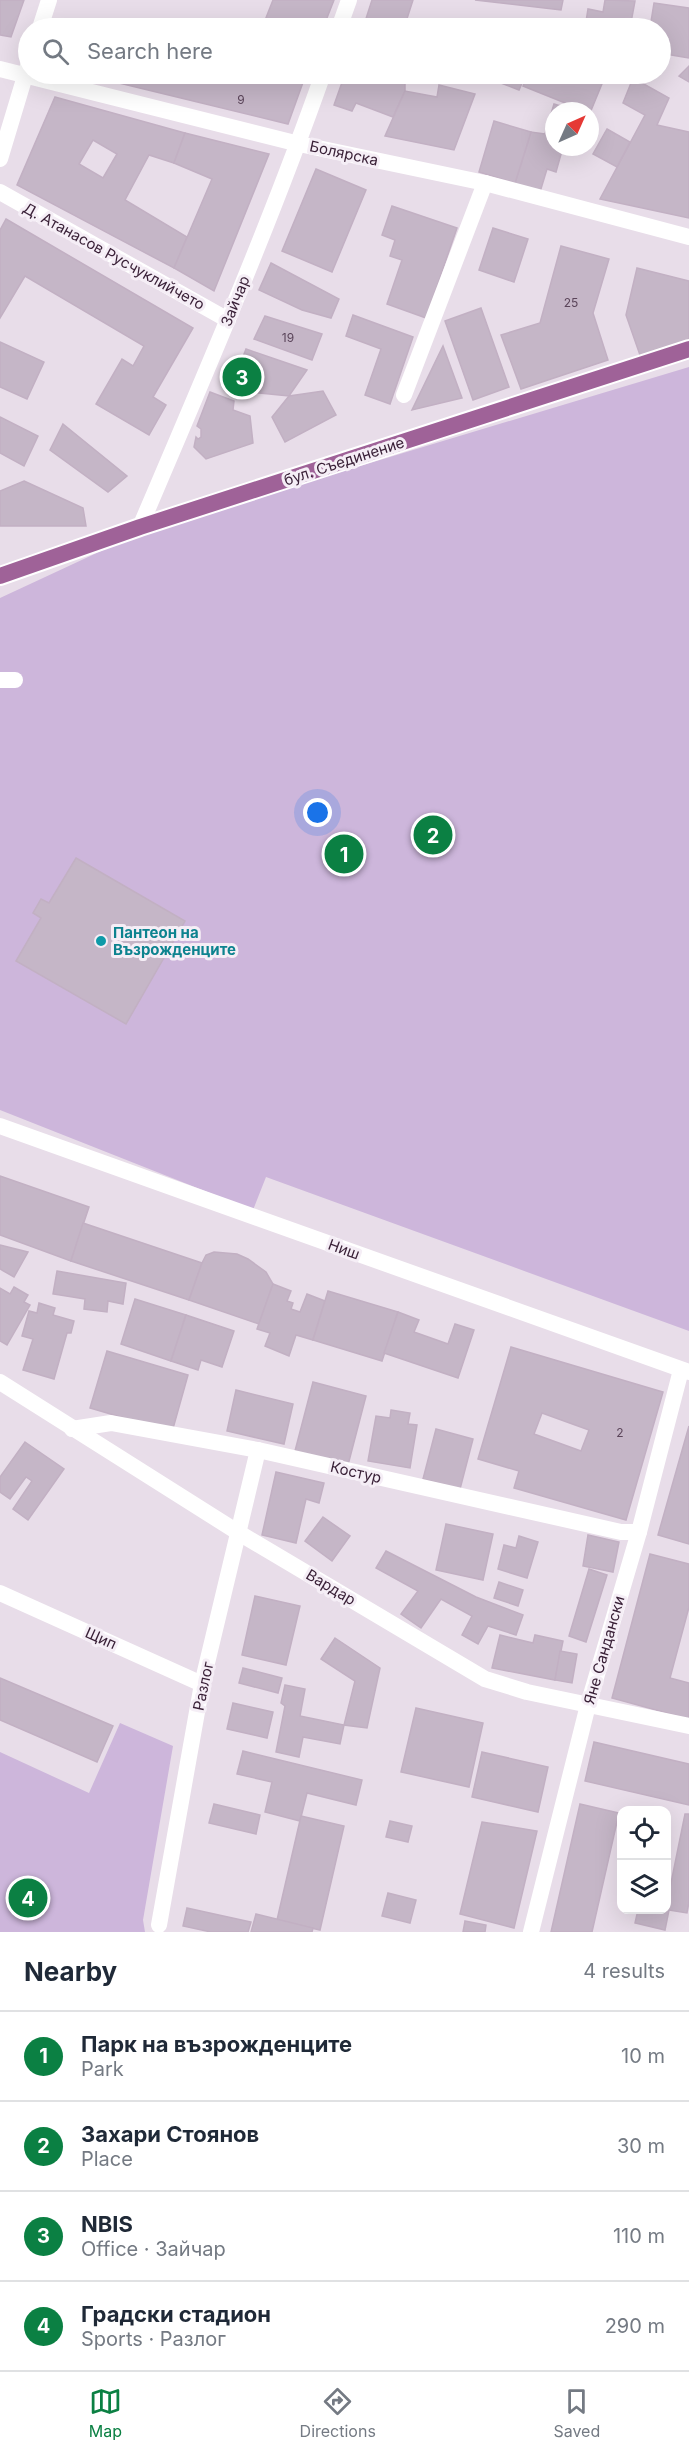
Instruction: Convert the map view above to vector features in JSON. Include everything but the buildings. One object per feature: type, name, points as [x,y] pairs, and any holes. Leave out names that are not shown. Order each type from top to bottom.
[{"type":"main road","name":"бул. Съединение","points":[[0,576],[140,527],[689,349]]},
{"type":"street","points":[[43,18],[49,0]]},
{"type":"street","points":[[343,18],[349,0]]},
{"type":"street","name":"Болярска","points":[[0,69],[18,70]]},
{"type":"street","points":[[0,159],[23,84]]},
{"type":"street","name":"Болярска","points":[[78,84],[298,144],[485,183],[689,237]]},
{"type":"street","name":"Зайчар","points":[[140,527],[228,320],[319,84]]},
{"type":"street","points":[[404,395],[485,183]]},
{"type":"street","name":"Д. Атанасов Русчуклийчето","points":[[0,192],[228,320]]},
{"type":"street","name":"Ниш","points":[[0,1126],[685,1371]]},
{"type":"street","name":"Яне Сандански","points":[[531,1932],[588,1705],[685,1371]]},
{"type":"street","name":"Вардар","points":[[0,1382],[239,1533],[485,1679],[527,1692],[689,1726]]},
{"type":"street","name":"Костур","points":[[72,1429],[111,1424],[258,1450],[621,1532],[639,1532]]},
{"type":"street","name":"Разлог","points":[[159,1925],[202,1684],[258,1450]]},
{"type":"street","name":"Щип","points":[[0,1593],[202,1684]]},
{"type":"shaded area","points":[[689,367],[689,1331],[266,1177],[253,1210],[0,1110],[0,598],[144,531]]},
{"type":"shaded area","points":[[120,1723],[173,1746],[143,1920],[145,1932],[0,1932],[0,1752],[89,1793]]},
{"type":"place","name":"NBIS","points":[[242,377]]},
{"type":"place","name":"Захари Стоянов","points":[[433,835]]},
{"type":"place","name":"Парк на възрожденците","points":[[344,854]]},
{"type":"place","name":"Пантеон на Възрожденците","points":[[101,941]]},
{"type":"place","name":"Градски стадион","points":[[28,1898]]}]
